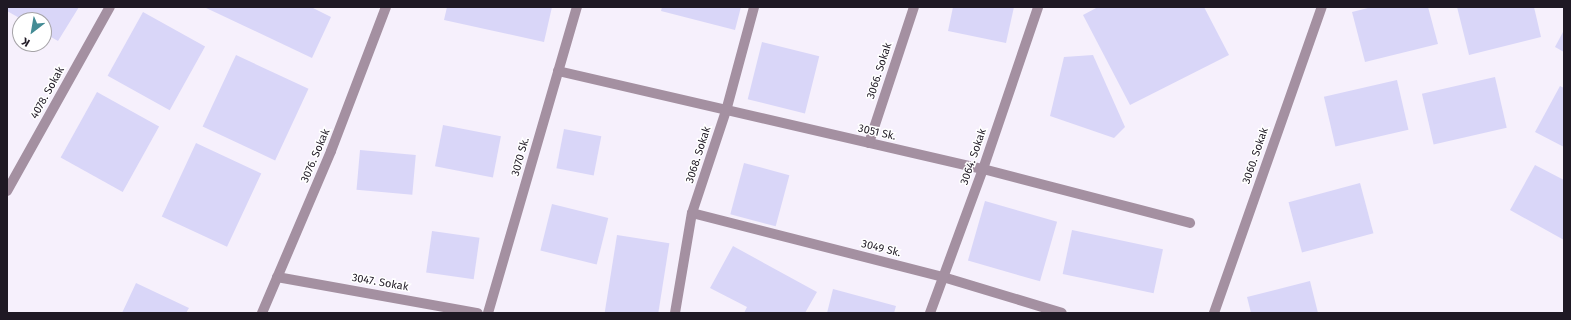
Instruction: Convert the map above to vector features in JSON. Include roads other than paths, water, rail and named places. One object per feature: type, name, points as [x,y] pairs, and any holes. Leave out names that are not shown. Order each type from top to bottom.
[{"type":"street","name":"4078. Sokak","points":[[7,191],[110,7]]},
{"type":"street","name":"3070 Sk.","points":[[488,313],[577,7]]},
{"type":"street","name":"3068. Sokak","points":[[675,313],[692,213],[726,111],[754,7]]},
{"type":"street","name":"3066. Sokak","points":[[869,143],[914,7]]},
{"type":"street","name":"3064. Sokak","points":[[930,313],[983,169],[1038,7]]},
{"type":"street","name":"3060. Sokak","points":[[1214,313],[1322,7]]},
{"type":"street","name":"3076. Sokak","points":[[262,313],[331,151],[384,8]]},
{"type":"street","name":"3051 Sk.","points":[[558,71],[726,111],[983,169],[1190,223]]},
{"type":"street","name":"3049 Sk.","points":[[692,213],[943,278],[1062,313]]},
{"type":"street","name":"3047. Sokak","points":[[278,277],[478,313]]}]
